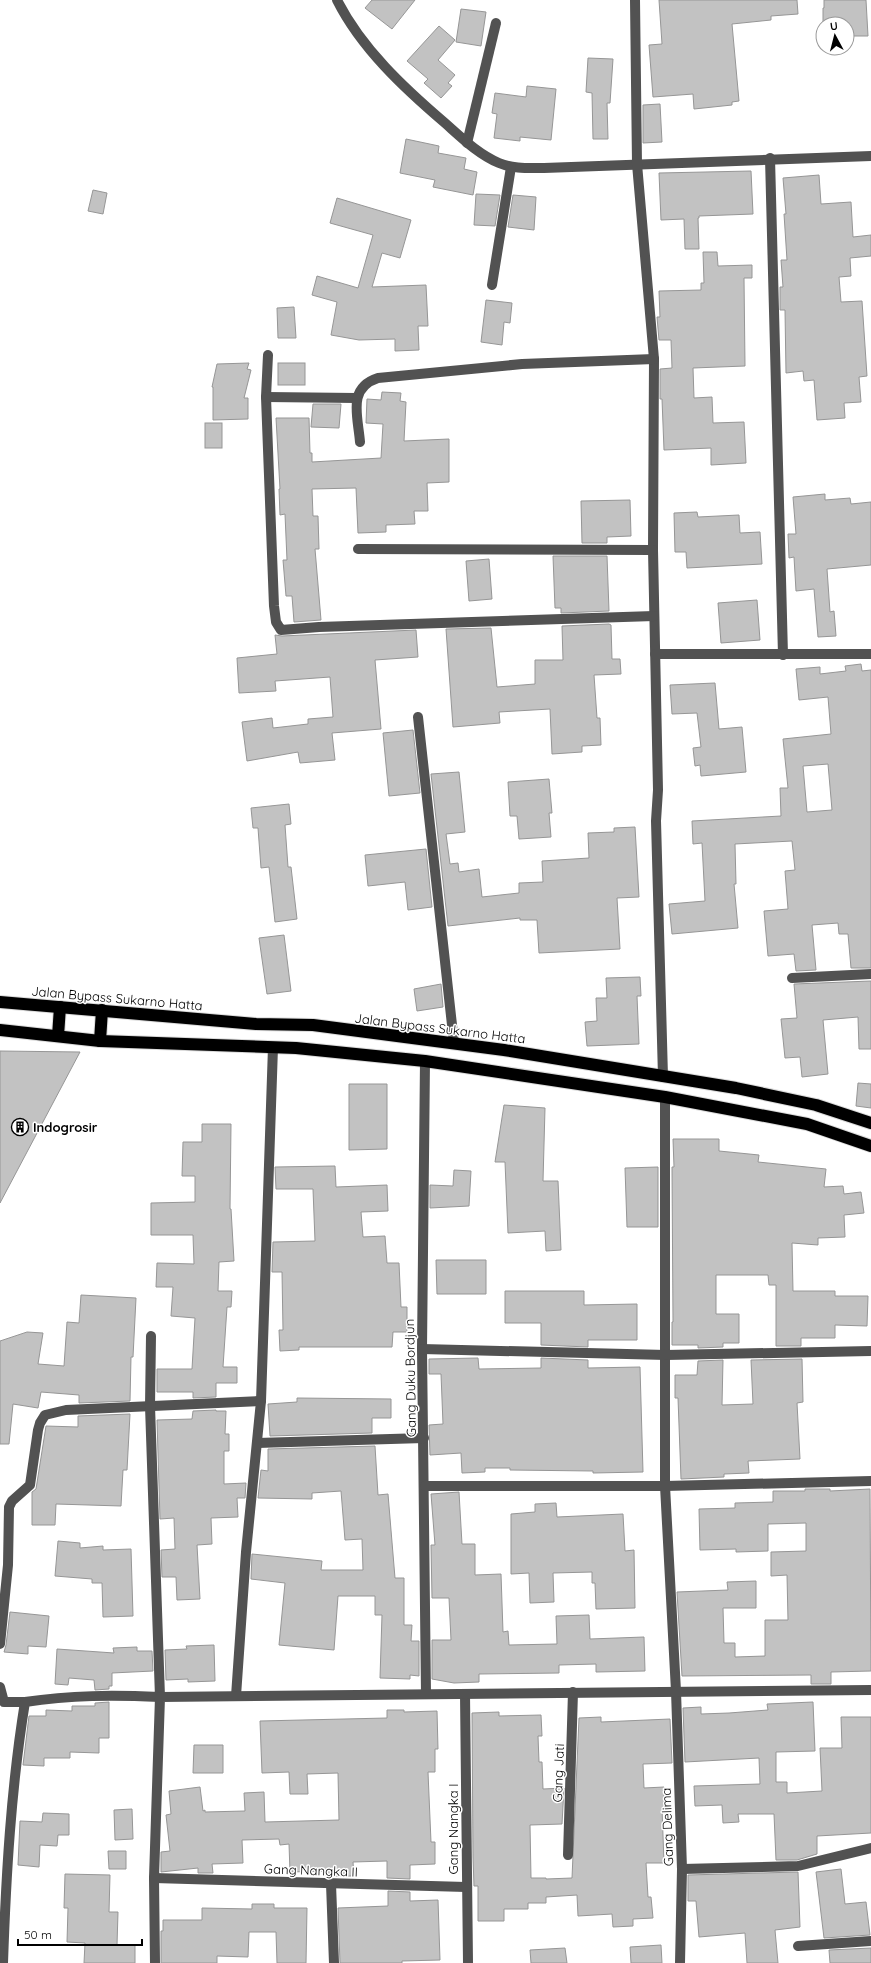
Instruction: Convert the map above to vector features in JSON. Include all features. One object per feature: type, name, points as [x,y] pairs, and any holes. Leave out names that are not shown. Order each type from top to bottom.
[{"type":"highway","name":"Jalan Bypass Sukarno Hatta","points":[[0,1002],[256,1024],[313,1025],[454,1043],[736,1088],[816,1105],[871,1123]]},
{"type":"highway","points":[[58,1036],[60,1007]]},
{"type":"highway","points":[[100,1041],[102,1010]]},
{"type":"highway","points":[[0,1030],[100,1041],[273,1047],[425,1061],[665,1097],[807,1124],[871,1146]]},
{"type":"street","points":[[337,0],[347,20],[367,47],[429,109],[467,143],[482,154],[511,167],[871,156]]},
{"type":"street","points":[[635,0],[637,164],[654,359],[653,550],[658,790],[656,821],[663,1077]]},
{"type":"street","points":[[467,143],[496,23]]},
{"type":"street","points":[[770,158],[783,655]]},
{"type":"street","points":[[492,285],[511,167]]},
{"type":"street","points":[[268,355],[266,397],[274,606],[276,622],[281,630],[327,626],[654,616]]},
{"type":"street","points":[[360,442],[356,398],[365,384],[378,378],[522,364],[654,359]]},
{"type":"street","points":[[266,397],[356,398]]},
{"type":"street","points":[[358,549],[653,550]]},
{"type":"street","points":[[655,654],[871,654]]},
{"type":"street","points":[[418,717],[454,1043]]},
{"type":"street","points":[[792,978],[871,974]]},
{"type":"street","points":[[236,1696],[246,1552],[261,1401],[273,1047]]},
{"type":"street","name":"Gang Duku Bordjun","points":[[425,1061],[422,1349],[425,1486],[426,1694]]},
{"type":"street","name":"Gang Delima","points":[[665,1097],[666,1486],[676,1691],[682,1869],[680,1963]]},
{"type":"street","points":[[151,1336],[150,1406],[160,1697],[154,1878],[155,1963]]},
{"type":"street","points":[[422,1349],[666,1355],[871,1351]]},
{"type":"street","points":[[0,1644],[8,1565],[9,1507],[12,1501],[30,1485],[38,1430],[42,1418],[50,1414],[66,1410],[261,1401]]},
{"type":"street","points":[[257,1443],[424,1438]]},
{"type":"street","points":[[425,1486],[666,1486],[871,1481]]},
{"type":"street","points":[[0,1687],[2,1703],[25,1702],[66,1696],[109,1695],[160,1697],[871,1690]]},
{"type":"street","name":"Gang Jati","points":[[568,1855],[573,1692]]},
{"type":"street","name":"Gang Nangka I","points":[[465,1694],[468,1963]]},
{"type":"street","points":[[3,1963],[3,1890],[17,1750],[25,1702]]},
{"type":"street","points":[[682,1869],[798,1866],[871,1848]]},
{"type":"street","name":"Gang Nangka II","points":[[154,1878],[466,1887]]},
{"type":"street","points":[[331,1884],[334,1963]]},
{"type":"street","points":[[798,1946],[871,1941]]},
{"type":"building","points":[[372,0],[415,0],[392,29],[365,8]]},
{"type":"building","points":[[659,0],[797,0],[798,14],[771,16],[771,20],[732,24],[739,101],[732,102],[732,105],[694,109],[693,94],[653,97],[649,45],[662,44]]},
{"type":"building","points":[[824,0],[866,0],[868,36],[855,36],[855,16],[823,16]]},
{"type":"building","points":[[461,9],[486,12],[481,46],[456,42]]},
{"type":"building","points":[[439,26],[455,40],[438,60],[455,75],[448,83],[452,86],[441,98],[424,83],[428,79],[407,61]]},
{"type":"building","points":[[588,58],[613,59],[610,103],[607,103],[608,139],[593,139],[592,93],[586,92]]},
{"type":"building","points":[[527,86],[556,89],[551,140],[520,137],[520,141],[494,138],[497,114],[492,113],[495,93],[526,97]]},
{"type":"building","points":[[660,104],[662,142],[643,143],[643,105]]},
{"type":"building","points":[[406,139],[439,146],[438,153],[466,158],[464,169],[477,172],[473,195],[433,187],[435,180],[400,173]]},
{"type":"building","points":[[751,171],[753,214],[699,216],[699,249],[685,249],[684,219],[661,220],[659,173]]},
{"type":"building","points":[[819,175],[821,204],[851,202],[853,237],[871,235],[871,256],[850,258],[851,276],[839,277],[841,302],[862,301],[867,376],[859,377],[861,402],[844,403],[845,418],[817,420],[814,380],[804,381],[803,371],[786,373],[785,310],[780,310],[780,287],[783,287],[781,260],[787,260],[784,214],[786,214],[783,178]]},
{"type":"building","points":[[93,190],[107,193],[103,214],[88,211]]},
{"type":"building","points":[[476,194],[500,195],[495,226],[474,225]]},
{"type":"building","points":[[513,195],[536,197],[534,230],[508,227]]},
{"type":"building","points":[[337,198],[411,220],[400,258],[382,253],[372,287],[426,285],[428,326],[418,326],[419,350],[395,351],[395,339],[359,340],[331,335],[337,302],[312,295],[317,276],[358,288],[373,235],[330,223]]},
{"type":"building","points":[[703,252],[717,252],[718,266],[752,265],[752,278],[744,278],[745,366],[693,368],[694,398],[712,397],[713,423],[744,422],[746,463],[711,465],[711,448],[664,450],[662,399],[660,399],[660,369],[672,368],[671,340],[659,340],[657,317],[660,317],[659,291],[701,290],[701,283],[704,283]]},
{"type":"building","points":[[486,300],[512,303],[510,323],[504,322],[502,345],[481,342]]},
{"type":"building","points":[[294,307],[296,338],[278,338],[277,308]]},
{"type":"building","points":[[249,363],[247,369],[251,370],[244,398],[248,398],[248,419],[213,420],[212,387],[217,364]]},
{"type":"building","points":[[278,363],[305,363],[305,385],[278,385]]},
{"type":"building","points":[[382,392],[401,393],[400,401],[406,402],[404,441],[449,439],[449,482],[427,483],[428,511],[414,511],[415,524],[386,525],[386,532],[358,533],[356,488],[312,489],[313,516],[318,516],[319,549],[315,549],[321,620],[294,622],[292,596],[286,596],[283,560],[287,560],[285,514],[280,515],[276,418],[309,418],[310,453],[312,453],[312,462],[381,458],[383,424],[366,423],[367,399],[381,400]]},
{"type":"building","points":[[313,404],[341,404],[339,428],[311,427]]},
{"type":"building","points":[[205,423],[222,423],[222,448],[205,448]]},
{"type":"building","points":[[825,494],[825,500],[850,498],[851,504],[871,502],[871,565],[827,569],[830,612],[834,611],[836,636],[818,637],[814,589],[796,591],[794,557],[789,558],[788,534],[796,534],[793,497]]},
{"type":"building","points":[[630,500],[631,536],[607,537],[607,543],[582,543],[581,501]]},
{"type":"building","points":[[697,512],[698,517],[739,515],[740,533],[760,532],[762,564],[687,568],[686,552],[675,552],[674,513]]},
{"type":"building","points":[[553,556],[607,556],[609,611],[561,613],[561,608],[555,608]]},
{"type":"building","points":[[489,559],[492,599],[469,601],[466,561]]},
{"type":"building","points":[[757,600],[760,640],[721,643],[718,603]]},
{"type":"building","points":[[611,625],[612,659],[620,659],[621,674],[594,675],[597,718],[600,718],[601,745],[582,746],[582,752],[552,754],[550,709],[499,712],[500,723],[453,727],[446,629],[491,628],[497,687],[535,684],[535,660],[563,660],[562,626]]},
{"type":"building","points":[[416,630],[418,657],[375,660],[381,729],[332,733],[335,760],[300,763],[298,752],[247,761],[242,722],[272,718],[273,728],[308,724],[308,719],[333,717],[330,677],[275,681],[276,691],[239,693],[237,658],[277,654],[275,635],[282,636]]},
{"type":"building","points":[[861,664],[862,671],[871,670],[871,968],[851,968],[848,934],[839,934],[838,923],[812,925],[816,970],[796,971],[794,954],[768,956],[764,911],[788,909],[785,871],[795,870],[792,841],[735,844],[736,884],[734,884],[738,928],[672,934],[669,904],[705,901],[702,843],[693,844],[692,821],[781,816],[780,788],[788,788],[783,739],[831,734],[828,697],[799,700],[796,669],[820,667],[820,674],[846,671],[845,666]],"holes":[[[828,764],[832,810],[807,812],[803,766]]]},
{"type":"building","points":[[715,683],[719,729],[742,727],[746,772],[701,776],[700,765],[695,766],[693,748],[701,747],[697,713],[672,714],[670,685]]},
{"type":"building","points":[[413,730],[420,793],[389,796],[383,733]]},
{"type":"building","points":[[459,772],[465,832],[446,834],[450,864],[458,863],[459,872],[479,869],[482,897],[519,893],[519,883],[543,882],[542,861],[589,858],[588,833],[614,832],[614,828],[635,827],[639,897],[617,898],[620,949],[539,953],[537,920],[520,920],[520,918],[448,926],[431,774]]},
{"type":"building","points":[[549,779],[552,813],[549,813],[551,837],[519,839],[517,816],[510,816],[508,782]]},
{"type":"building","points":[[289,804],[291,824],[285,825],[288,867],[291,867],[297,919],[275,922],[269,867],[261,868],[258,828],[253,828],[251,808]]},
{"type":"building","points":[[426,849],[432,907],[408,910],[405,882],[368,886],[365,855]]},
{"type":"building","points":[[284,935],[291,991],[267,994],[259,938]]},
{"type":"building","points":[[640,977],[641,996],[637,996],[639,1044],[587,1046],[585,1022],[597,1021],[596,998],[607,998],[606,978]]},
{"type":"building","points":[[871,981],[871,1049],[859,1049],[858,1017],[823,1020],[828,1074],[802,1077],[800,1057],[785,1058],[781,1019],[797,1018],[794,984]]},
{"type":"building","points":[[441,984],[443,1007],[417,1011],[414,989]]},
{"type":"building","name":"Indogrosir","points":[[0,1051],[80,1052],[0,1203]]},
{"type":"building","points":[[858,1083],[871,1084],[871,1108],[856,1106]]},
{"type":"building","points":[[349,1084],[387,1084],[387,1149],[349,1150]]},
{"type":"building","points":[[504,1105],[545,1108],[543,1181],[558,1181],[561,1250],[546,1251],[545,1231],[508,1233],[505,1162],[495,1162]]},
{"type":"building","points":[[202,1124],[231,1124],[230,1209],[234,1261],[219,1262],[218,1291],[232,1291],[231,1307],[227,1307],[223,1367],[237,1367],[237,1383],[216,1383],[216,1397],[193,1398],[193,1392],[157,1392],[157,1369],[192,1369],[195,1318],[171,1316],[173,1287],[156,1287],[157,1263],[194,1264],[193,1235],[151,1235],[151,1203],[195,1202],[195,1176],[182,1176],[183,1142],[202,1142]]},
{"type":"building","points":[[673,1139],[719,1139],[719,1151],[759,1155],[758,1162],[826,1169],[824,1187],[843,1186],[844,1194],[861,1192],[864,1213],[844,1215],[845,1237],[818,1238],[818,1245],[792,1243],[793,1291],[835,1291],[835,1296],[868,1296],[867,1326],[835,1325],[835,1338],[801,1338],[801,1346],[776,1346],[776,1285],[769,1285],[768,1275],[716,1275],[716,1314],[739,1314],[739,1343],[723,1343],[723,1347],[698,1348],[698,1345],[672,1345]]},
{"type":"building","points":[[335,1166],[336,1187],[387,1185],[388,1211],[361,1212],[363,1237],[385,1236],[387,1263],[399,1263],[401,1307],[407,1307],[407,1332],[393,1332],[392,1347],[299,1347],[299,1350],[280,1351],[279,1330],[283,1330],[282,1272],[272,1272],[273,1242],[315,1241],[313,1189],[276,1189],[275,1167]]},
{"type":"building","points":[[658,1167],[658,1227],[627,1227],[625,1168]]},
{"type":"building","points":[[454,1170],[471,1171],[469,1206],[430,1208],[430,1185],[453,1186]]},
{"type":"building","points":[[436,1260],[486,1260],[486,1294],[437,1294]]},
{"type":"building","points":[[505,1291],[584,1291],[584,1305],[637,1304],[637,1340],[588,1340],[588,1347],[541,1345],[541,1323],[505,1323]]},
{"type":"building","points":[[81,1295],[136,1298],[133,1357],[131,1357],[130,1401],[79,1403],[79,1395],[41,1392],[38,1408],[13,1404],[9,1444],[0,1444],[0,1341],[27,1332],[43,1333],[38,1364],[64,1366],[67,1322],[79,1323]]},
{"type":"building","points":[[478,1358],[479,1369],[541,1368],[541,1358],[588,1360],[588,1368],[640,1367],[643,1472],[593,1473],[593,1471],[510,1470],[510,1468],[485,1468],[485,1472],[462,1473],[461,1453],[430,1455],[429,1425],[443,1424],[441,1374],[429,1374],[429,1359]]},
{"type":"building","points":[[802,1359],[803,1402],[797,1403],[800,1459],[748,1461],[749,1473],[724,1474],[724,1477],[681,1479],[678,1398],[675,1398],[675,1375],[697,1375],[698,1361],[723,1360],[722,1405],[753,1404],[751,1360]]},
{"type":"building","points":[[297,1398],[391,1399],[391,1418],[372,1418],[372,1433],[270,1436],[268,1404],[297,1402]]},
{"type":"building","points":[[193,1411],[226,1411],[225,1434],[229,1434],[229,1451],[224,1451],[224,1484],[246,1483],[245,1498],[237,1498],[238,1517],[211,1518],[212,1544],[197,1545],[200,1599],[177,1600],[176,1577],[162,1577],[161,1550],[175,1549],[174,1518],[160,1519],[157,1420],[192,1419]]},
{"type":"building","points":[[130,1414],[127,1470],[123,1470],[121,1506],[56,1504],[55,1525],[32,1525],[32,1492],[36,1489],[46,1426],[78,1427],[78,1416]]},
{"type":"building","points":[[375,1446],[378,1495],[388,1494],[395,1578],[404,1578],[404,1625],[412,1625],[411,1641],[419,1641],[419,1676],[410,1675],[410,1679],[380,1678],[382,1615],[375,1615],[375,1596],[338,1596],[334,1650],[279,1645],[285,1583],[251,1579],[252,1554],[322,1561],[321,1570],[363,1570],[362,1539],[345,1540],[341,1491],[312,1493],[312,1499],[258,1498],[261,1470],[268,1471],[268,1449]]},
{"type":"building","points":[[805,1489],[830,1489],[830,1491],[870,1489],[871,1671],[831,1672],[831,1684],[811,1684],[811,1675],[682,1676],[677,1592],[728,1590],[727,1582],[756,1581],[756,1608],[723,1608],[724,1643],[735,1643],[735,1657],[765,1656],[765,1620],[788,1620],[787,1575],[771,1576],[771,1552],[806,1551],[806,1523],[768,1524],[768,1551],[736,1552],[736,1549],[700,1550],[699,1509],[735,1508],[735,1503],[773,1502],[773,1491],[805,1491]]},
{"type":"building","points":[[459,1492],[462,1544],[475,1544],[475,1575],[501,1574],[503,1632],[508,1631],[509,1645],[557,1644],[556,1616],[589,1615],[590,1639],[644,1637],[645,1671],[596,1672],[596,1664],[559,1665],[559,1673],[479,1674],[479,1682],[454,1683],[432,1679],[432,1640],[451,1640],[449,1598],[432,1598],[431,1545],[435,1545],[431,1494]]},
{"type":"building","points":[[556,1503],[557,1517],[623,1514],[625,1551],[634,1550],[635,1608],[596,1609],[595,1583],[592,1583],[592,1572],[553,1573],[554,1602],[530,1603],[529,1573],[511,1574],[511,1514],[535,1512],[535,1504]]},
{"type":"building","points":[[58,1541],[80,1543],[80,1548],[103,1546],[103,1550],[131,1549],[133,1616],[103,1617],[102,1583],[92,1583],[92,1579],[55,1576]]},
{"type":"building","points":[[10,1612],[49,1616],[46,1647],[28,1646],[28,1654],[4,1652]]},
{"type":"building","points":[[214,1645],[215,1681],[188,1682],[188,1679],[166,1680],[165,1650],[187,1649],[186,1646]]},
{"type":"building","points":[[137,1647],[137,1651],[152,1651],[153,1671],[112,1673],[112,1686],[109,1686],[109,1689],[95,1690],[94,1680],[69,1678],[68,1685],[55,1684],[57,1649],[114,1653],[113,1648]]},
{"type":"building","points":[[109,1702],[109,1738],[99,1738],[99,1753],[70,1752],[70,1758],[44,1758],[44,1766],[23,1765],[29,1716],[46,1716],[46,1710],[72,1711],[72,1706],[95,1706],[95,1703]]},
{"type":"building","points":[[813,1702],[815,1751],[776,1752],[776,1782],[787,1782],[787,1793],[822,1791],[820,1748],[842,1748],[841,1717],[871,1717],[871,1833],[817,1836],[817,1854],[797,1860],[776,1860],[774,1814],[738,1814],[739,1822],[723,1823],[722,1805],[695,1806],[694,1786],[760,1784],[759,1758],[685,1762],[683,1708],[701,1707],[701,1714],[729,1713],[768,1710],[767,1704]]},
{"type":"building","points":[[387,1710],[404,1710],[404,1712],[437,1711],[438,1749],[435,1749],[435,1772],[428,1772],[431,1842],[435,1842],[435,1864],[410,1865],[410,1879],[387,1878],[387,1861],[353,1862],[354,1876],[326,1876],[325,1871],[290,1872],[289,1844],[280,1845],[279,1839],[242,1840],[243,1863],[212,1864],[213,1873],[198,1873],[198,1868],[161,1872],[161,1852],[170,1851],[166,1815],[171,1814],[169,1791],[200,1787],[203,1811],[205,1810],[205,1812],[245,1811],[244,1793],[264,1792],[265,1822],[339,1820],[338,1773],[307,1774],[308,1794],[290,1794],[289,1772],[262,1773],[260,1721],[387,1718]]},
{"type":"building","points":[[499,1712],[499,1716],[541,1715],[542,1736],[538,1736],[539,1762],[542,1762],[543,1789],[564,1788],[562,1824],[530,1825],[531,1878],[546,1879],[572,1878],[579,1718],[601,1717],[601,1722],[670,1719],[672,1763],[643,1764],[644,1788],[664,1787],[664,1808],[662,1808],[664,1863],[646,1863],[648,1897],[651,1897],[653,1918],[633,1919],[633,1926],[613,1927],[612,1914],[578,1916],[577,1895],[546,1897],[546,1903],[528,1903],[528,1909],[504,1909],[504,1921],[478,1921],[478,1886],[474,1886],[473,1857],[472,1713]]},
{"type":"building","points":[[194,1745],[223,1745],[223,1773],[193,1773]]},
{"type":"building","points":[[132,1809],[133,1839],[115,1840],[114,1810]]},
{"type":"building","points":[[43,1813],[69,1814],[69,1835],[58,1835],[57,1846],[40,1845],[39,1867],[18,1865],[20,1821],[42,1822]]},
{"type":"building","points":[[108,1851],[126,1851],[126,1869],[109,1869]]},
{"type":"building","points":[[841,1869],[845,1904],[866,1902],[870,1935],[824,1938],[816,1872]]},
{"type":"building","points":[[798,1872],[800,1927],[775,1930],[778,1963],[747,1963],[745,1933],[699,1937],[696,1901],[688,1901],[688,1875]]},
{"type":"building","points":[[65,1874],[110,1875],[109,1912],[118,1912],[117,1945],[135,1945],[135,1963],[84,1963],[85,1943],[67,1942],[68,1908],[64,1908]]},
{"type":"building","points":[[388,1891],[410,1892],[410,1901],[438,1900],[440,1960],[402,1961],[402,1963],[340,1963],[338,1908],[388,1906]]},
{"type":"building","points":[[252,1904],[274,1904],[274,1908],[307,1908],[306,1963],[277,1963],[276,1932],[249,1932],[248,1957],[217,1956],[217,1963],[161,1963],[161,1931],[163,1931],[163,1920],[202,1920],[202,1908],[252,1909]]},
{"type":"building","points":[[661,1945],[662,1963],[631,1963],[630,1947]]},
{"type":"building","points":[[565,1948],[567,1963],[531,1963],[530,1950]]},
{"type":"building","points":[[871,1948],[871,1963],[830,1963],[829,1950]]},
{"type":"place","name":"Indogrosir","points":[[20,1127]]}]
